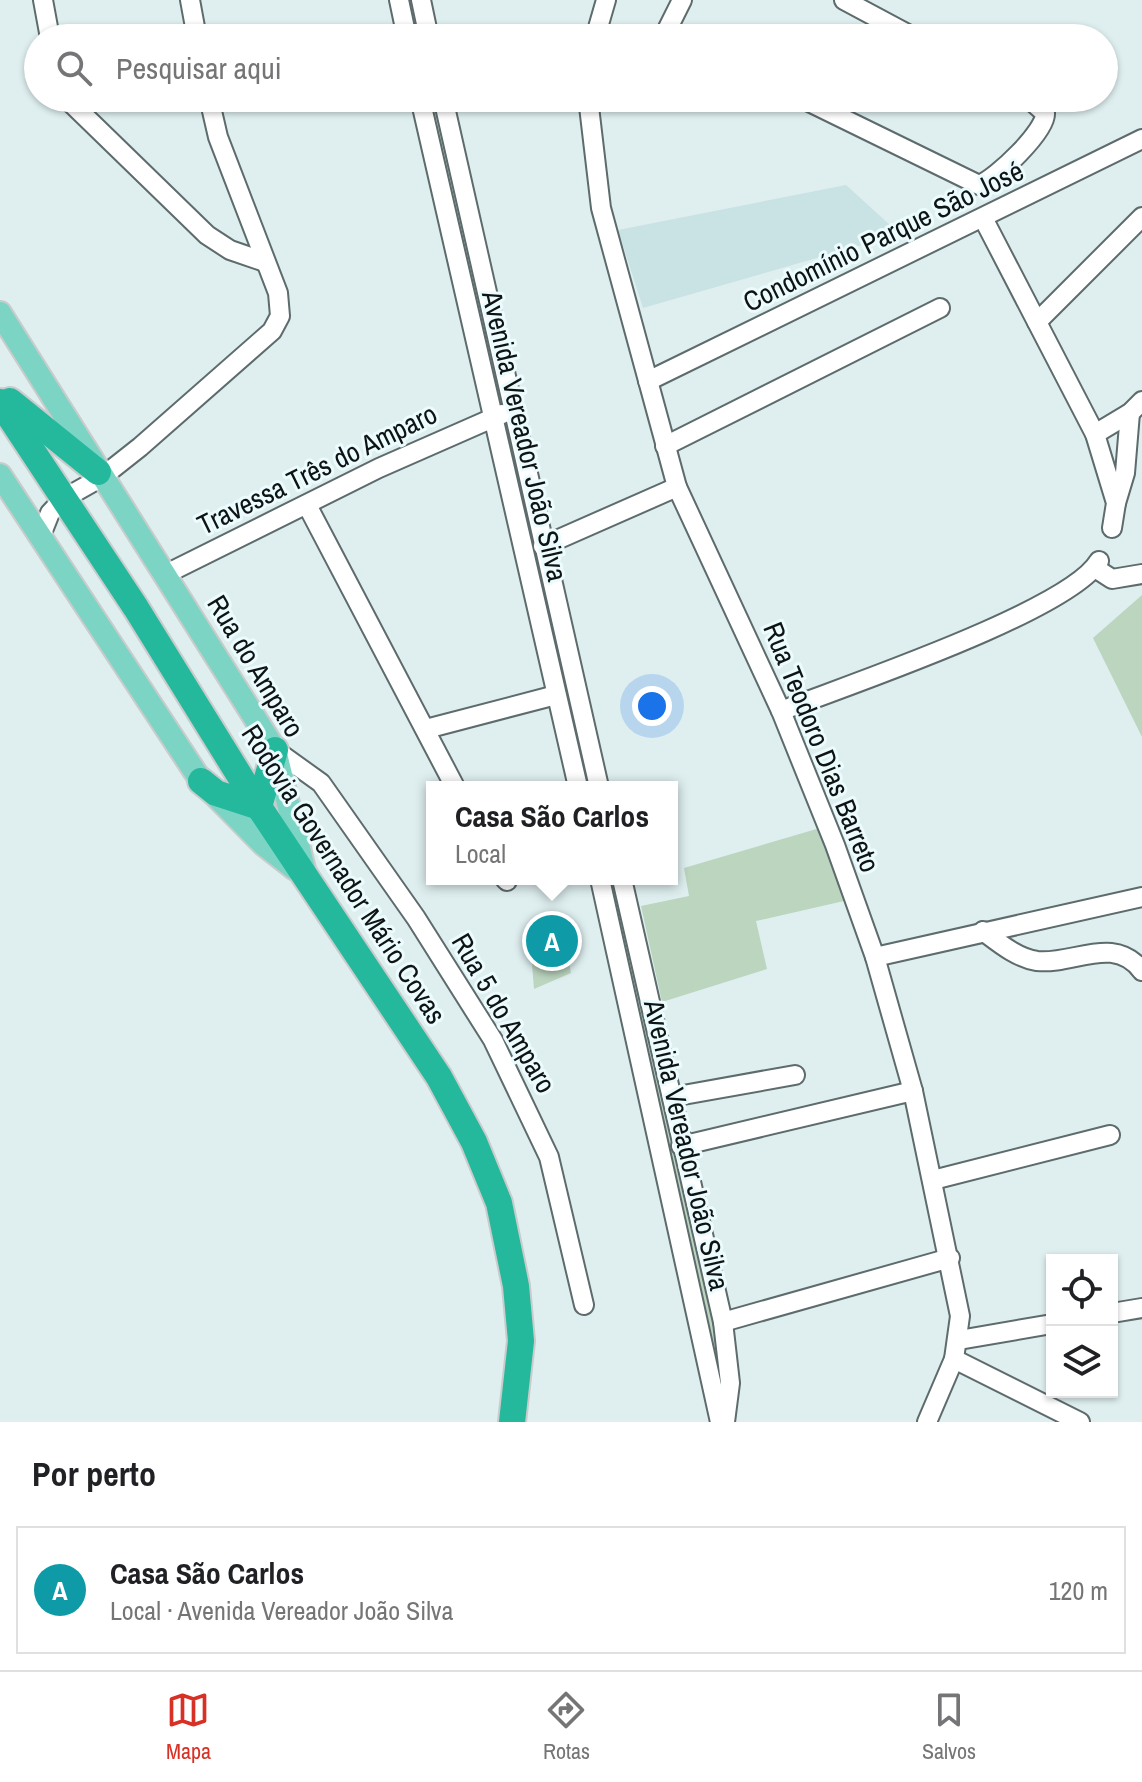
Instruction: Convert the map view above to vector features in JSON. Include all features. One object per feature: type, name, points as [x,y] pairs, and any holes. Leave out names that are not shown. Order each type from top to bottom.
[{"type":"highway","points":[[0,393],[100,474]]},
{"type":"highway","name":"Rodovia Governador Mário Covas","points":[[0,402],[259,807],[439,1077],[492,1181],[509,1244],[521,1341],[512,1422]]},
{"type":"highway","points":[[201,781],[216,793],[259,807],[275,750]]},
{"type":"main road","name":"Rua do Amparo","points":[[0,313],[275,750],[305,877]]},
{"type":"main road","points":[[0,475],[201,781],[263,844],[305,877]]},
{"type":"street","points":[[43,0],[47,24]]},
{"type":"street","points":[[190,0],[194,24]]},
{"type":"street","points":[[399,0],[404,24]]},
{"type":"street","points":[[421,0],[426,24]]},
{"type":"street","points":[[599,24],[606,0]]},
{"type":"street","points":[[670,24],[682,0]]},
{"type":"street","points":[[844,0],[889,24]]},
{"type":"street","points":[[80,112],[207,235],[230,250],[265,262]]},
{"type":"street","points":[[40,538],[50,513],[63,499],[195,402],[272,331],[281,307],[218,137],[212,112]]},
{"type":"street","name":"Avenida Vereador João Silva","points":[[423,112],[577,781]]},
{"type":"street","name":"Avenida Vereador João Silva","points":[[446,112],[598,781]]},
{"type":"street","name":"Rua Teodoro Dias Barreto","points":[[590,112],[601,208],[677,487],[781,711],[835,845],[875,957],[913,1091],[960,1316],[954,1359],[927,1422]]},
{"type":"street","points":[[830,112],[979,185],[994,176],[1043,127],[1044,112]]},
{"type":"street","name":"Condomínio Parque São José","points":[[648,381],[1142,139]]},
{"type":"street","points":[[1037,322],[1142,217]]},
{"type":"street","points":[[983,218],[1095,434],[1116,503]]},
{"type":"street","points":[[665,446],[940,308]]},
{"type":"street","points":[[1095,434],[1136,407]]},
{"type":"street","points":[[1112,528],[1136,407]]},
{"type":"street","name":"Travessa Três do Amparo","points":[[166,574],[493,416],[516,410]]},
{"type":"street","points":[[526,563],[677,487]]},
{"type":"street","points":[[307,505],[452,781]]},
{"type":"street","points":[[781,711],[1023,615],[1075,587],[1097,564],[1112,579],[1142,574]]},
{"type":"street","points":[[426,729],[556,695]]},
{"type":"street","points":[[569,750],[589,745]]},
{"type":"street","name":"Rua 5 do Amparo","points":[[275,750],[321,783],[416,918],[493,1040],[549,1157],[584,1305]]},
{"type":"street","name":"Avenida Vereador João Silva","points":[[601,885],[722,1422]]},
{"type":"street","name":"Avenida Vereador João Silva","points":[[623,885],[723,1322],[730,1383],[722,1422]]},
{"type":"street","points":[[875,957],[1142,897]]},
{"type":"street","points":[[983,931],[1027,958],[1052,961],[1105,951],[1129,960],[1142,971]]},
{"type":"street","points":[[672,1097],[795,1075]]},
{"type":"street","points":[[681,1146],[913,1091]]},
{"type":"street","points":[[933,1180],[1110,1135]]},
{"type":"street","points":[[723,1322],[950,1258]]},
{"type":"street","points":[[1118,1312],[1142,1308]]},
{"type":"street","points":[[959,1340],[1046,1325]]},
{"type":"street","points":[[954,1359],[1080,1422]]},
{"type":"shaded area","points":[[846,185],[900,234],[643,308],[618,230]]},
{"type":"green space","points":[[425,112],[441,112],[503,392],[489,393]]},
{"type":"green space","points":[[505,409],[584,749],[568,752],[492,410]]},
{"type":"green space","points":[[1142,595],[1142,737],[1093,638]]},
{"type":"green space","points":[[820,828],[844,901],[756,921],[767,969],[662,1002],[641,906],[689,896],[684,868]]},
{"type":"green space","points":[[598,885],[616,885],[718,1345],[716,1357],[712,1353]]},
{"type":"green space","points":[[567,950],[571,973],[534,989],[532,964]]},
{"type":"place","name":"Casa São Carlos","points":[[552,941]]}]
